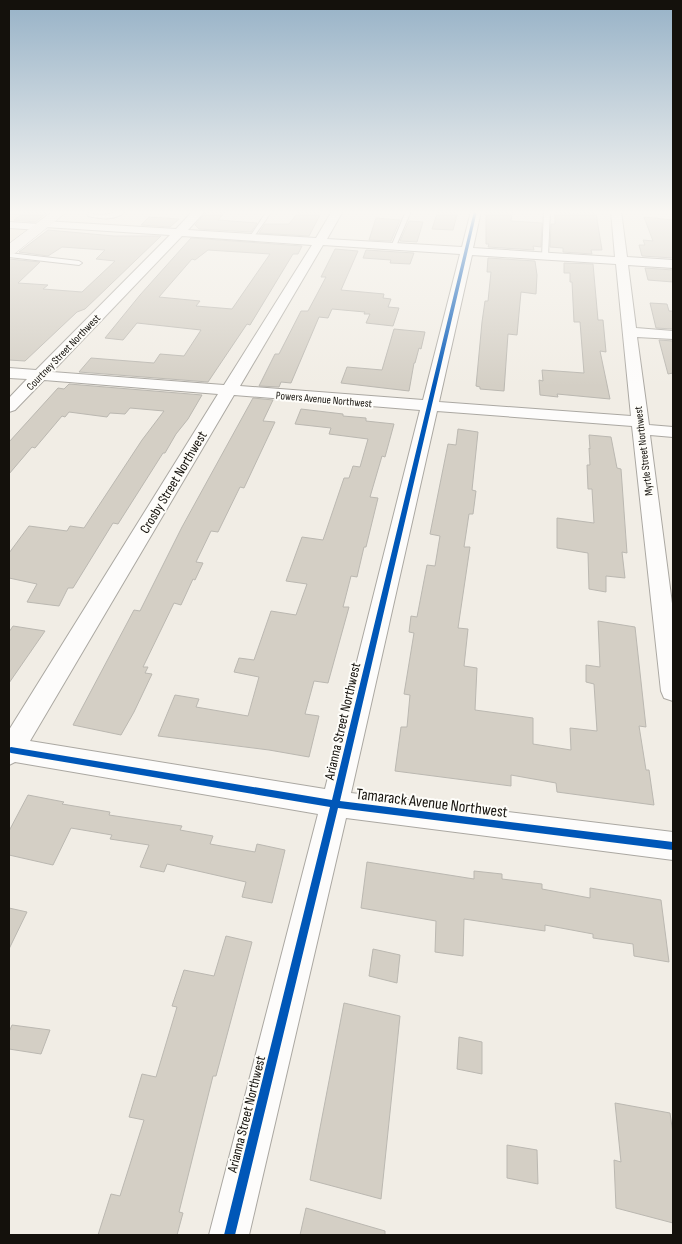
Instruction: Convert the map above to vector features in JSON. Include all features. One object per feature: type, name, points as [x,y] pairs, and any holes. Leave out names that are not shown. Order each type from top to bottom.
[{"type":"street","name":"Courtney Street Northwest","points":[[9,408],[144,269]]},
{"type":"street","name":"Crosby Street Northwest","points":[[12,743],[302,269]]},
{"type":"street","name":"Arianna Street Northwest","points":[[229,1235],[463,269]]},
{"type":"street","name":"Myrtle Street Northwest","points":[[622,269],[640,426],[666,582],[673,691]]},
{"type":"street","points":[[629,332],[673,335]]},
{"type":"street","name":"Powers Avenue Northwest","points":[[9,373],[429,407],[640,426],[673,432]]},
{"type":"street","name":"Tamarack Avenue Northwest","points":[[12,743],[335,804],[673,846]]},
{"type":"building","points":[[9,269],[33,269],[18,283],[48,285],[43,289],[82,292],[106,269],[127,269],[85,309],[77,312],[25,361],[9,360]]},
{"type":"building","points":[[163,269],[183,269],[159,297],[200,301],[196,306],[232,309],[260,269],[284,269],[250,325],[247,324],[208,382],[79,372],[91,358],[154,363],[160,354],[184,356],[201,330],[137,323],[123,340],[105,338]]},
{"type":"building","points":[[325,269],[350,269],[341,290],[384,294],[383,298],[391,299],[388,307],[399,308],[393,326],[366,323],[370,314],[364,314],[365,312],[332,309],[328,318],[319,317],[291,383],[281,382],[279,387],[259,386],[275,354],[279,354],[301,311],[308,311],[326,277],[321,277]]},
{"type":"building","points":[[487,269],[536,269],[537,275],[536,294],[521,292],[517,335],[508,334],[504,391],[480,389],[480,387],[476,386],[482,322],[485,301],[488,301],[491,272],[487,272]]},
{"type":"building","points":[[564,269],[593,269],[598,320],[603,320],[606,352],[600,351],[610,399],[557,394],[558,397],[540,395],[539,380],[543,381],[542,370],[584,373],[580,322],[574,322],[572,282],[570,282],[570,273],[564,273]]},
{"type":"building","points":[[645,269],[673,270],[673,282],[648,280]]},
{"type":"building","points":[[650,303],[667,304],[669,311],[673,311],[673,329],[656,328]]},
{"type":"building","points":[[394,329],[425,332],[421,349],[419,348],[414,363],[409,391],[341,383],[347,367],[382,370]]},
{"type":"building","points":[[659,340],[673,341],[673,373],[668,374]]},
{"type":"building","points":[[69,384],[202,395],[118,524],[113,523],[73,588],[68,588],[59,606],[27,602],[37,584],[9,578],[9,553],[29,526],[67,531],[70,526],[84,528],[142,440],[164,411],[130,408],[125,414],[110,413],[107,417],[69,412],[65,417],[62,416],[35,448],[32,447],[9,474],[9,442],[58,388],[64,389]]},
{"type":"building","points":[[253,398],[273,400],[263,421],[275,422],[244,488],[240,487],[218,532],[211,531],[196,562],[203,563],[195,580],[193,579],[181,605],[174,603],[143,667],[148,667],[145,673],[152,674],[134,712],[121,735],[73,725],[134,610],[140,611],[182,527]]},
{"type":"building","points":[[301,409],[343,414],[343,416],[366,418],[366,421],[394,424],[385,457],[382,456],[370,497],[378,498],[357,577],[351,576],[343,607],[349,607],[328,683],[314,681],[305,714],[319,716],[309,757],[158,736],[175,695],[199,699],[196,707],[248,716],[259,677],[234,672],[239,658],[254,660],[271,611],[296,615],[307,584],[286,581],[302,537],[323,540],[344,478],[349,478],[353,466],[360,467],[368,439],[329,434],[331,428],[295,424]]},
{"type":"building","points":[[458,429],[478,432],[472,490],[476,491],[473,514],[469,514],[464,547],[470,547],[458,628],[468,629],[464,666],[477,668],[475,710],[533,718],[533,744],[571,750],[570,728],[597,731],[594,684],[586,682],[586,665],[600,667],[598,621],[635,627],[646,727],[639,726],[646,770],[649,770],[654,805],[557,792],[556,783],[511,775],[511,786],[395,771],[401,727],[407,727],[410,695],[404,694],[414,633],[409,632],[411,616],[417,617],[427,565],[435,566],[440,536],[430,534],[448,444],[456,445]]},
{"type":"building","points":[[589,435],[611,437],[617,468],[621,469],[627,553],[622,552],[625,578],[606,576],[606,592],[589,589],[588,553],[557,548],[557,518],[594,523],[592,489],[588,489],[587,465],[590,465]]},
{"type":"building","points":[[13,626],[45,631],[9,683],[9,632]]},
{"type":"building","points":[[28,795],[64,802],[62,804],[110,812],[109,815],[182,826],[180,830],[213,836],[210,844],[255,852],[257,844],[285,850],[272,903],[242,897],[246,882],[167,864],[164,872],[140,867],[149,845],[110,839],[112,835],[71,828],[53,865],[9,855],[9,831]]},
{"type":"building","points":[[367,862],[474,879],[474,871],[502,874],[502,879],[542,884],[542,889],[590,898],[590,888],[661,900],[669,962],[634,956],[633,944],[593,938],[593,934],[545,925],[545,931],[464,919],[463,956],[435,952],[436,921],[361,908]]},
{"type":"building","points":[[9,908],[27,912],[9,949]]},
{"type":"building","points":[[226,936],[252,942],[216,1076],[213,1076],[179,1212],[183,1213],[177,1235],[98,1235],[111,1194],[120,1196],[144,1120],[129,1117],[142,1074],[156,1077],[177,1007],[172,1006],[184,970],[214,976]]},
{"type":"building","points":[[373,949],[400,955],[397,983],[369,976]]},
{"type":"building","points":[[344,1003],[400,1016],[381,1199],[310,1180]]},
{"type":"building","points":[[12,1025],[50,1030],[41,1054],[9,1049],[9,1032]]},
{"type":"building","points":[[459,1037],[482,1042],[482,1074],[457,1069]]},
{"type":"building","points":[[615,1103],[670,1113],[673,1134],[673,1223],[616,1208],[614,1160],[621,1162]]},
{"type":"building","points":[[507,1145],[537,1150],[538,1184],[507,1178]]},
{"type":"building","points":[[306,1208],[385,1231],[385,1235],[300,1235]]},
{"type":"cycle path","points":[[229,1235],[335,804],[462,269]]},
{"type":"cycle path","points":[[11,750],[335,804],[673,846]]}]
